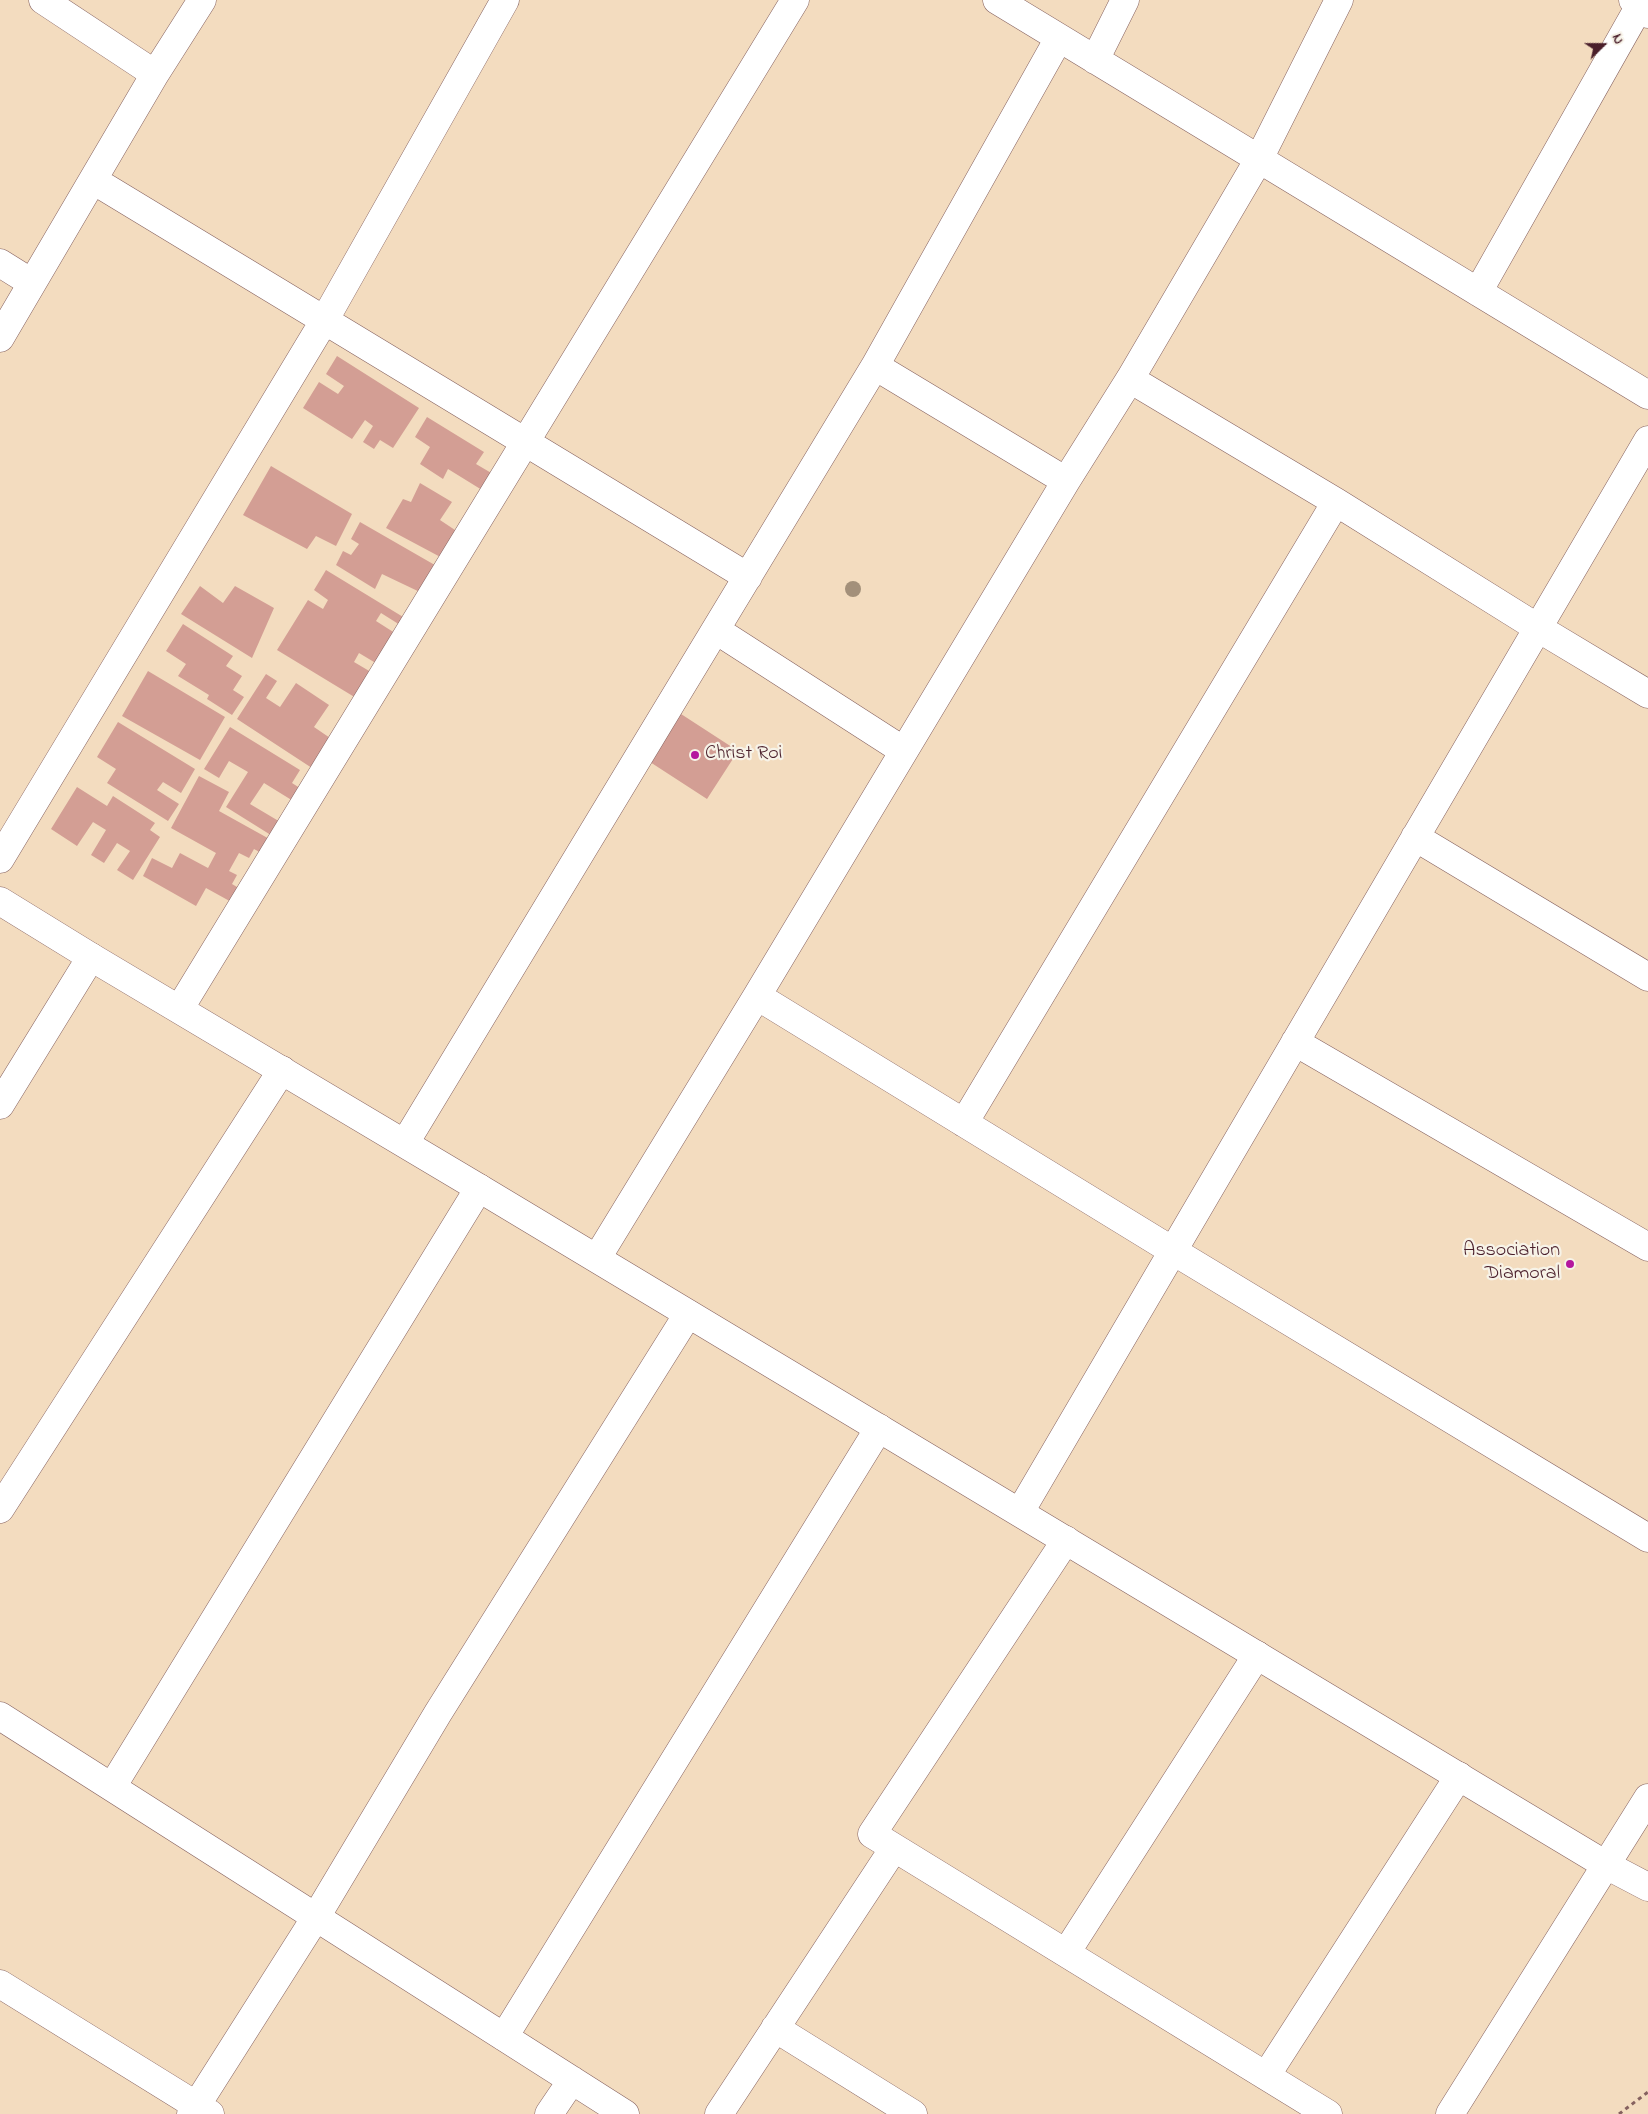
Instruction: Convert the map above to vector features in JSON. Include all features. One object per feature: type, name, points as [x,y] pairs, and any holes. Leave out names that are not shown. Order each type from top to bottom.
[{"type":"street","points":[[43,0],[155,74]]},
{"type":"street","points":[[0,338],[155,74],[202,0]]},
{"type":"street","points":[[0,859],[324,321],[505,0]]},
{"type":"street","points":[[180,1008],[795,0]]},
{"type":"street","points":[[997,0],[1648,395]]},
{"type":"street","points":[[1095,60],[1125,0]]},
{"type":"street","points":[[597,1258],[757,996],[1066,481],[1130,379],[1259,159],[1339,0]]},
{"type":"street","points":[[1478,292],[1641,5]]},
{"type":"street","points":[[405,1144],[875,366],[1059,38]]},
{"type":"street","points":[[93,180],[748,577]]},
{"type":"street","points":[[0,263],[32,283]]},
{"type":"street","points":[[875,366],[1066,481]]},
{"type":"street","points":[[1130,379],[1336,502],[1648,694]]},
{"type":"street","points":[[1020,1512],[1648,440]]},
{"type":"street","points":[[964,1123],[1336,502]]},
{"type":"street","points":[[716,630],[904,751]]},
{"type":"street","points":[[1415,837],[1648,977]]},
{"type":"street","points":[[0,901],[1606,1865],[1648,1887]]},
{"type":"street","points":[[0,1105],[91,957]]},
{"type":"street","points":[[757,996],[1173,1251],[1648,1538]]},
{"type":"street","points":[[1295,1042],[1648,1247]]},
{"type":"street","points":[[0,1509],[282,1070]]},
{"type":"street","points":[[112,1787],[479,1188]]},
{"type":"street","points":[[0,1984],[199,2111],[438,1713],[688,1314]]},
{"type":"street","points":[[504,2037],[879,1428]]},
{"type":"street","points":[[1066,1540],[872,1834],[1328,2114]]},
{"type":"street","points":[[1066,1953],[1256,1655]]},
{"type":"street","points":[[0,1716],[625,2114]]},
{"type":"street","points":[[1266,2076],[1459,1776]]},
{"type":"street","points":[[1450,2114],[1648,1798]]},
{"type":"street","points":[[719,2114],[894,1848]]},
{"type":"street","points":[[775,2028],[885,2107],[913,2114]]},
{"type":"street","points":[[550,2114],[572,2080]]},
{"type":"path","points":[[1619,2114],[1648,2092]]},
{"type":"building","points":[[337,356],[419,408],[393,448],[380,440],[374,449],[363,442],[373,426],[365,420],[352,439],[303,408],[319,382],[338,394],[344,386],[326,374]]},
{"type":"building","points":[[427,417],[484,452],[476,464],[493,474],[482,490],[448,469],[443,479],[420,464],[430,447],[415,437]]},
{"type":"building","points":[[271,466],[352,514],[336,546],[316,536],[307,549],[243,515]]},
{"type":"building","points":[[420,483],[452,502],[440,520],[461,534],[446,560],[386,528],[403,499],[411,502]]},
{"type":"building","points":[[360,522],[440,568],[424,594],[382,574],[375,589],[336,565],[343,551],[351,555],[359,544],[351,539]]},
{"type":"building","points":[[326,570],[413,623],[408,630],[381,613],[376,621],[398,635],[379,665],[359,653],[354,662],[376,675],[361,701],[277,650],[308,600],[323,609],[328,600],[314,590]]},
{"type":"building","points":[[200,586],[223,603],[235,586],[274,608],[252,658],[181,614]]},
{"type":"building","points":[[183,624],[233,656],[226,666],[242,676],[233,690],[244,697],[232,715],[207,699],[209,695],[178,676],[186,664],[166,651]]},
{"type":"building","points":[[148,671],[225,717],[200,760],[122,716]]},
{"type":"building","points":[[266,674],[277,681],[266,698],[280,707],[296,683],[329,705],[314,727],[333,740],[315,770],[237,719]]},
{"type":"building","points":[[681,714],[738,751],[707,799],[650,762]]},
{"type":"building","points":[[118,722],[195,769],[181,793],[163,782],[157,790],[179,804],[168,821],[107,783],[116,769],[97,757]]},
{"type":"building","points":[[230,727],[300,770],[292,783],[306,792],[298,804],[264,783],[250,804],[282,823],[274,837],[226,807],[248,772],[229,761],[219,778],[204,769]]},
{"type":"building","points":[[199,776],[229,792],[219,811],[273,841],[265,855],[254,849],[249,858],[239,853],[229,871],[237,875],[232,884],[242,890],[235,904],[206,888],[196,906],[143,876],[152,858],[172,868],[180,853],[208,868],[216,853],[171,828]]},
{"type":"building","points":[[77,787],[107,806],[113,796],[155,823],[150,830],[160,837],[133,880],[117,870],[130,851],[117,843],[104,863],[91,855],[106,830],[93,822],[77,846],[51,829]]},
{"type":"place","name":"Christ Roi","points":[[695,755]]},
{"type":"place","name":"Association Diamoral","points":[[1570,1264]]}]
